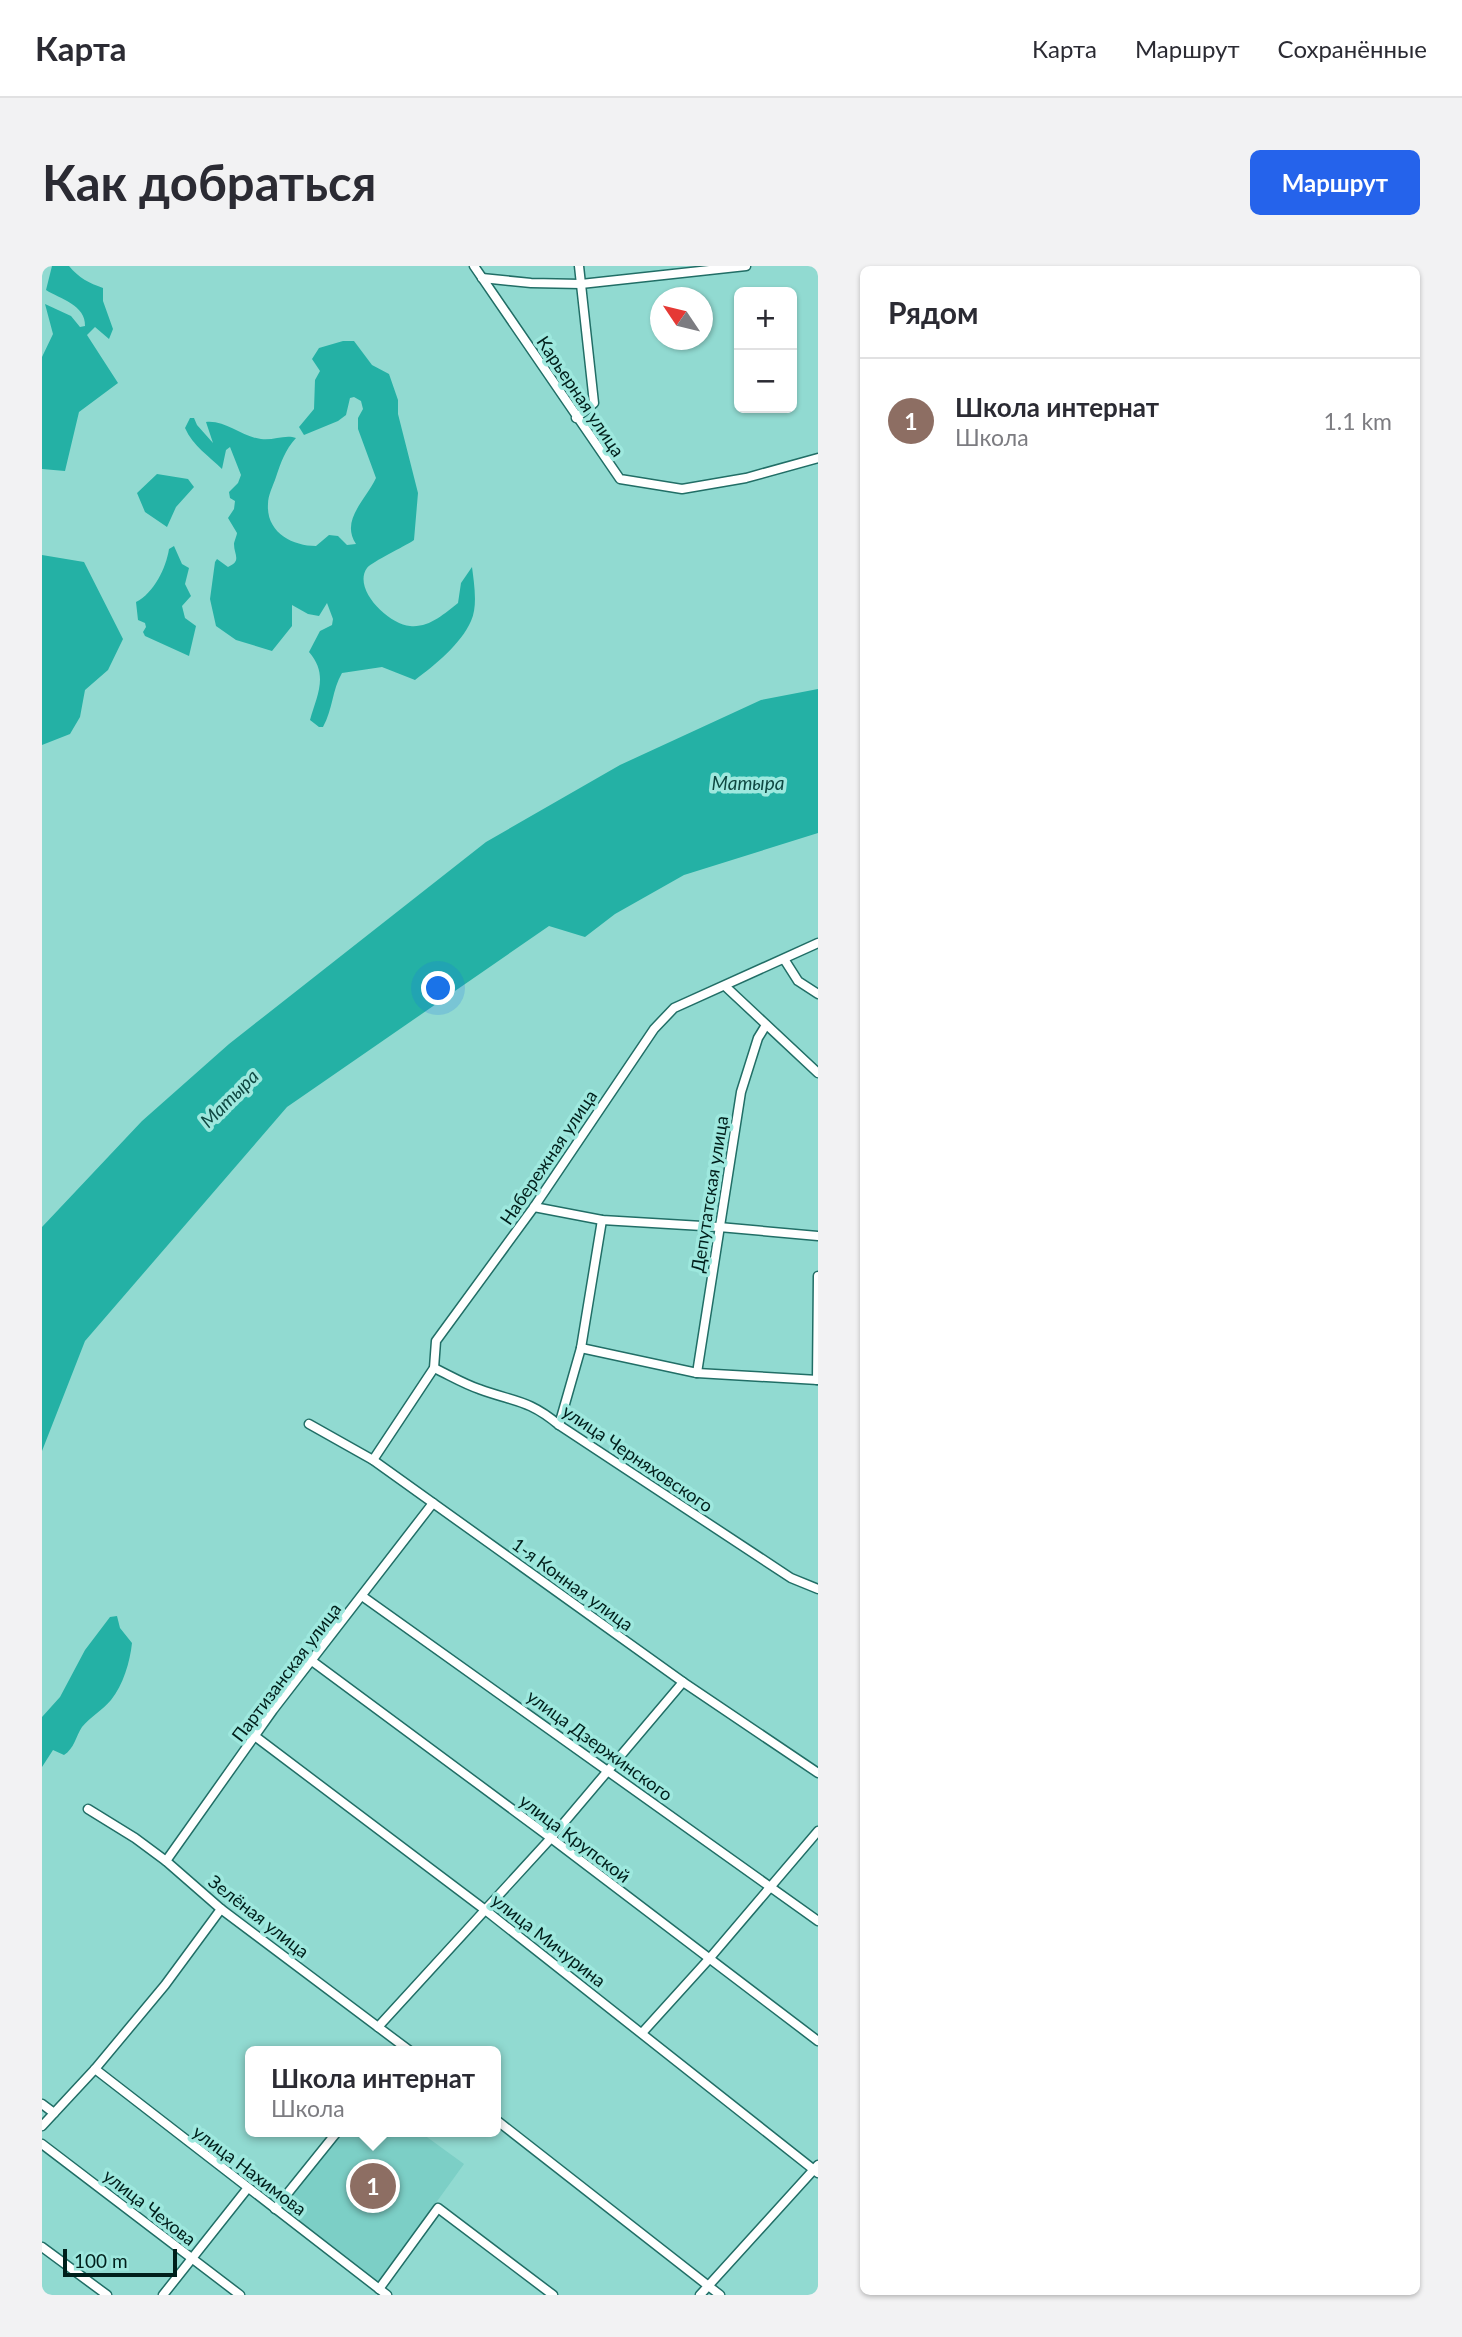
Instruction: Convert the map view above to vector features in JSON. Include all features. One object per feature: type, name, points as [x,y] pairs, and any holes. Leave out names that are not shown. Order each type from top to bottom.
[{"type":"street","name":"Карьерная улица","points":[[474,266],[620,479],[682,489],[746,478],[818,458]]},
{"type":"street","points":[[576,418],[594,403],[579,266]]},
{"type":"street","points":[[482,278],[581,284],[746,266]]},
{"type":"street","name":"Набережная улица","points":[[373,1460],[434,1368],[436,1341],[534,1207],[654,1029],[674,1009],[818,943]]},
{"type":"street","points":[[784,959],[798,981],[818,994]]},
{"type":"street","points":[[725,986],[818,1073]]},
{"type":"street","name":"Депутатская улица","points":[[697,1373],[741,1092],[758,1038],[766,1025]]},
{"type":"street","points":[[534,1207],[602,1220],[818,1236]]},
{"type":"street","points":[[559,1425],[581,1349],[602,1220]]},
{"type":"street","points":[[581,1349],[697,1373],[817,1380],[818,1276]]},
{"type":"street","name":"улица Черняховского","points":[[434,1368],[479,1389],[540,1409],[559,1425],[791,1578],[818,1589]]},
{"type":"street","name":"1-я Конная улица","points":[[309,1424],[373,1460],[683,1682],[818,1773]]},
{"type":"street","name":"Партизанская улица","points":[[166,1861],[273,1710],[433,1503]]},
{"type":"street","name":"улица Дзержинского","points":[[362,1596],[818,1921]]},
{"type":"street","name":"улица Крупской","points":[[312,1661],[818,2041]]},
{"type":"street","points":[[378,2027],[551,1838],[683,1682]]},
{"type":"street","name":"улица Мичурина","points":[[256,1737],[484,1909],[816,2169]]},
{"type":"street","name":"Зелёная улица","points":[[88,1809],[166,1861],[221,1909],[403,2046]]},
{"type":"street","points":[[642,2033],[709,1959],[818,1830]]},
{"type":"street","points":[[42,2126],[95,2069],[165,1986],[221,1909]]},
{"type":"street","name":"улица Нахимова","points":[[95,2069],[384,2293]]},
{"type":"street","points":[[42,2104],[54,2113]]},
{"type":"street","points":[[501,2124],[720,2295]]},
{"type":"street","points":[[275,2209],[333,2137]]},
{"type":"street","name":"улица Чехова","points":[[42,2144],[240,2295]]},
{"type":"street","points":[[700,2295],[816,2169]]},
{"type":"street","points":[[163,2295],[247,2189]]},
{"type":"street","points":[[384,2293],[438,2208],[553,2295]]},
{"type":"street","points":[[42,2247],[107,2295]]},
{"type":"shaded area","points":[[335,2137],[427,2137],[464,2164],[378,2283],[281,2208]]},
{"type":"water","points":[[52,266],[69,266],[85,280],[103,288],[103,301],[113,329],[109,339],[95,327],[87,335],[118,383],[79,412],[65,471],[42,469],[42,357],[53,334],[45,304],[71,316],[80,327],[85,326],[77,308],[46,290]]},
{"type":"water","points":[[343,341],[354,341],[372,365],[389,374],[398,400],[398,414],[418,493],[414,540],[367,568],[364,586],[368,595],[383,613],[392,619],[410,626],[424,625],[458,603],[461,583],[472,567],[475,602],[471,621],[461,638],[439,661],[415,680],[382,667],[342,673],[326,720],[323,727],[319,727],[310,720],[320,677],[319,669],[309,652],[320,631],[332,625],[333,619],[327,603],[319,616],[308,614],[292,605],[292,626],[272,651],[236,640],[216,626],[210,599],[215,562],[217,559],[228,567],[236,560],[234,544],[237,533],[228,518],[234,509],[235,501],[230,498],[229,492],[238,483],[241,475],[230,447],[226,450],[222,469],[197,445],[185,428],[190,418],[194,418],[213,443],[206,422],[220,424],[261,439],[296,438],[284,456],[270,494],[268,504],[271,522],[282,536],[298,543],[316,546],[329,535],[338,536],[347,545],[356,544],[351,527],[353,518],[376,478],[358,429],[358,418],[363,409],[361,401],[350,398],[346,415],[338,421],[304,435],[299,427],[314,409],[315,380],[320,371],[312,359],[319,348]]},
{"type":"water","points":[[157,474],[188,479],[194,487],[176,507],[167,527],[145,512],[137,493]]},
{"type":"water","points":[[174,546],[182,564],[189,568],[185,584],[191,596],[182,606],[185,618],[196,626],[189,656],[145,636],[145,623],[138,620],[136,602],[154,586],[162,572],[169,549]]},
{"type":"water","points":[[42,555],[84,562],[123,639],[108,670],[85,690],[80,717],[70,734],[42,745]]},
{"type":"water","name":"Матыра","points":[[818,689],[818,833],[684,875],[615,914],[585,937],[549,926],[287,1107],[85,1341],[42,1451],[42,1227],[142,1121],[229,1044],[486,842],[620,765],[761,700]]},
{"type":"water","points":[[117,1616],[120,1628],[132,1643],[128,1665],[119,1687],[108,1704],[82,1727],[73,1746],[64,1755],[53,1750],[42,1767],[42,1717],[60,1697],[85,1650],[110,1617]]},
{"type":"place","name":"Школа интернат","points":[[373,2186]]}]
